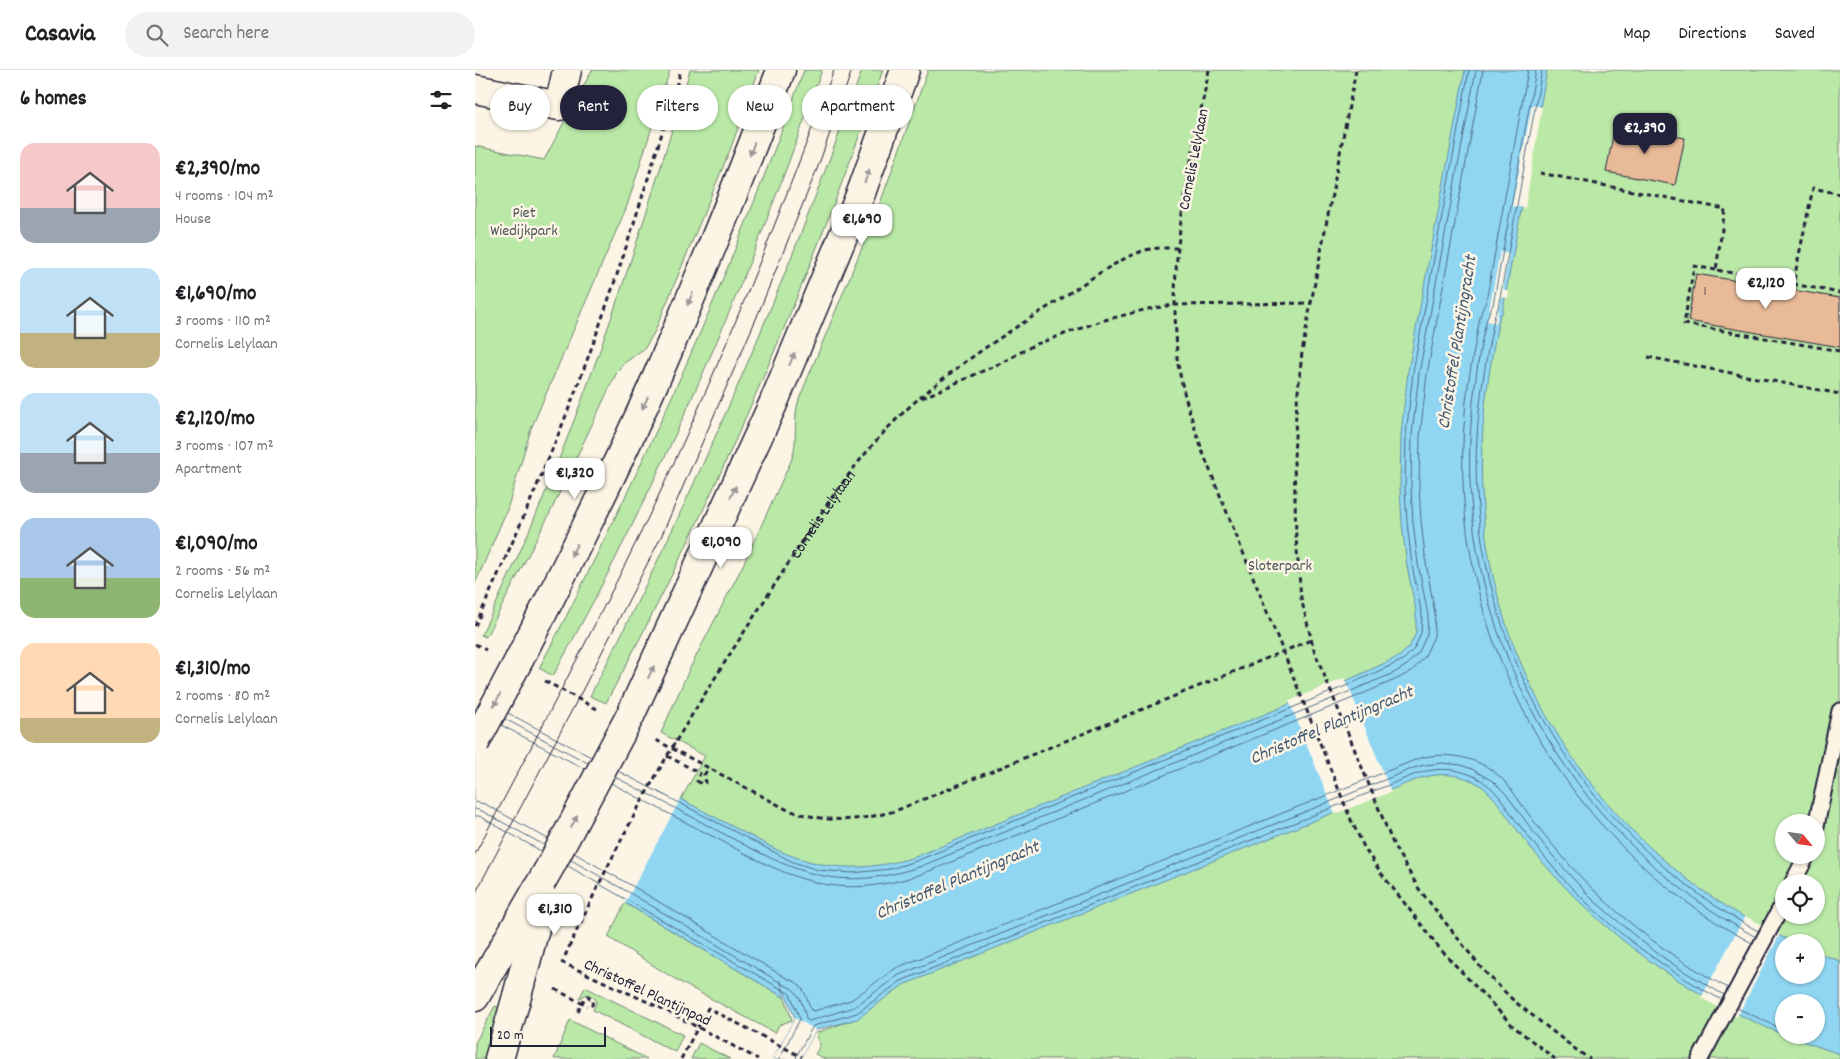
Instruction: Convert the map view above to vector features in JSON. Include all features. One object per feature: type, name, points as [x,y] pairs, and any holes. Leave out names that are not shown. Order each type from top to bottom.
[{"type":"main road","points":[[475,89],[559,106],[567,70]]},
{"type":"main road","points":[[475,743],[580,539],[665,359],[748,158],[781,70]]},
{"type":"main road","points":[[481,986],[551,866],[628,721],[777,395],[861,193],[905,70]]},
{"type":"main road","points":[[499,1059],[551,866]]},
{"type":"lane","points":[[1819,814],[1840,711]]},
{"type":"lane","points":[[1703,1054],[1775,919]]},
{"type":"path","points":[[475,626],[524,517],[566,416],[613,287],[681,70]]},
{"type":"path","name":"Cornelis Lelylaan","points":[[1209,70],[1181,218],[1177,248],[1174,305],[1178,367],[1188,409],[1203,453],[1351,820],[1365,850],[1441,950],[1513,1026],[1555,1059]]},
{"type":"path","points":[[1355,70],[1302,352],[1297,404],[1294,460],[1296,538],[1301,598],[1313,650],[1391,839],[1419,889],[1482,969],[1514,1001],[1590,1059]]},
{"type":"path","points":[[1540,173],[1725,209],[1716,270]]},
{"type":"path","points":[[1793,284],[1813,188],[1840,194]]},
{"type":"path","name":"Cornelis Lelylaan","points":[[562,963],[587,909],[667,756],[719,670],[820,514],[849,473],[885,431],[917,400],[959,366],[1107,269],[1140,252],[1157,248],[1177,248]]},
{"type":"path","points":[[1840,293],[1694,266],[1684,324],[1840,351]]},
{"type":"path","points":[[917,400],[1001,363],[1034,345],[1101,321],[1148,309],[1174,305],[1311,303]]},
{"type":"path","points":[[1648,357],[1840,394]]},
{"type":"path","points":[[544,681],[628,721],[771,802],[807,816],[850,821],[895,811],[1311,640]]},
{"type":"path","points":[[475,644],[492,654]]},
{"type":"path","points":[[667,756],[700,773],[697,782],[699,783],[704,784],[706,782],[704,775],[709,768]]},
{"type":"path","name":"Christoffel Plantijnpad","points":[[552,958],[698,1027],[757,1059]]},
{"type":"path","points":[[552,987],[587,1006],[592,1005],[593,1001],[588,996],[584,999],[578,1012]]},
{"type":"path","points":[[681,1059],[708,1008],[802,1056]]},
{"type":"green space","name":"Piet Wiedijkpark","points":[[592,70],[670,70],[665,85],[637,85],[637,130],[651,130],[627,206],[531,429],[507,510],[475,584],[475,146],[544,160],[560,130],[627,130],[627,85],[584,85]]},
{"type":"green space","points":[[690,70],[759,70],[754,85],[728,85],[728,130],[737,130],[655,331],[645,348],[623,364],[617,372],[548,517],[486,637],[481,635],[543,498],[571,428],[622,286],[672,130],[718,130],[718,85],[685,85]]},
{"type":"green space","points":[[804,70],[822,70],[817,85],[802,85],[802,126],[764,226],[701,379],[630,529],[593,603],[553,676],[539,668],[659,425],[711,308],[782,130],[792,130],[792,103]]},
{"type":"green space","points":[[862,70],[883,70],[878,85],[857,85]]},
{"type":"green space","name":"Sloterpark","points":[[928,70],[1840,70],[1840,1059],[825,1059],[815,1054],[820,1046],[816,1033],[855,1019],[644,888],[681,799],[705,756],[661,733],[688,672],[742,567],[791,461],[795,446],[796,414],[799,399],[878,209],[906,130],[913,130],[913,112]]},
{"type":"green space","points":[[840,130],[862,130],[791,312],[722,471],[685,549],[606,703],[590,696],[666,543],[737,388]]},
{"type":"green space","points":[[625,903],[785,998],[792,1020],[779,1025],[775,1033],[678,981],[608,937]]},
{"type":"green space","points":[[585,987],[683,1035],[675,1052],[593,1010],[596,1002],[594,997],[587,994],[579,999]]},
{"type":"green space","points":[[495,1006],[503,1010],[488,1059],[475,1059],[475,1043]]},
{"type":"green space","points":[[570,1020],[647,1059],[554,1059]]},
{"type":"green space","points":[[699,1043],[730,1059],[691,1059]]},
{"type":"water","name":"Christoffel Plantijngracht","points":[[1465,70],[1547,70],[1488,380],[1483,424],[1482,491],[1490,563],[1509,632],[1537,698],[1574,760],[1619,816],[1671,866],[1729,908],[1778,934],[1775,934],[1775,984],[1825,984],[1825,955],[1840,961],[1840,1054],[1811,1044],[1825,1044],[1825,994],[1775,994],[1775,1031],[1719,1004],[1688,986],[1630,946],[1603,924],[1536,855],[1489,793],[1473,781],[1458,776],[1434,775],[1418,779],[903,985],[857,1019],[816,1030],[800,1059],[773,1059],[795,1018],[780,980],[785,998],[625,903],[475,820],[475,690],[777,850],[812,862],[845,867],[862,867],[915,857],[1346,681],[1400,656],[1410,646],[1416,632],[1416,611],[1407,566],[1400,488],[1401,434],[1408,371]]},
{"type":"pier","points":[[1532,105],[1542,107],[1525,208],[1512,206]]},
{"type":"pier","points":[[1500,252],[1509,254],[1503,289],[1509,291],[1508,298],[1501,297],[1496,323],[1487,321]]},
{"type":"pier","points":[[1345,678],[1391,792],[1335,814],[1289,701]]},
{"type":"pier","points":[[475,688],[682,796],[624,905],[475,823]]},
{"type":"pier","points":[[1745,916],[1780,934],[1775,934],[1775,944],[1737,1017],[1701,998]]},
{"type":"pier","points":[[795,1018],[816,1030],[800,1059],[773,1059]]},
{"type":"building","points":[[1615,125],[1685,138],[1675,185],[1606,172]]},
{"type":"building","points":[[1696,274],[1840,298],[1840,347],[1688,321]]},
{"type":"tram line","points":[[475,854],[603,609],[696,414],[744,300],[834,70]]},
{"type":"tram line","points":[[475,894],[661,537],[756,319],[819,164],[852,70]]}]
